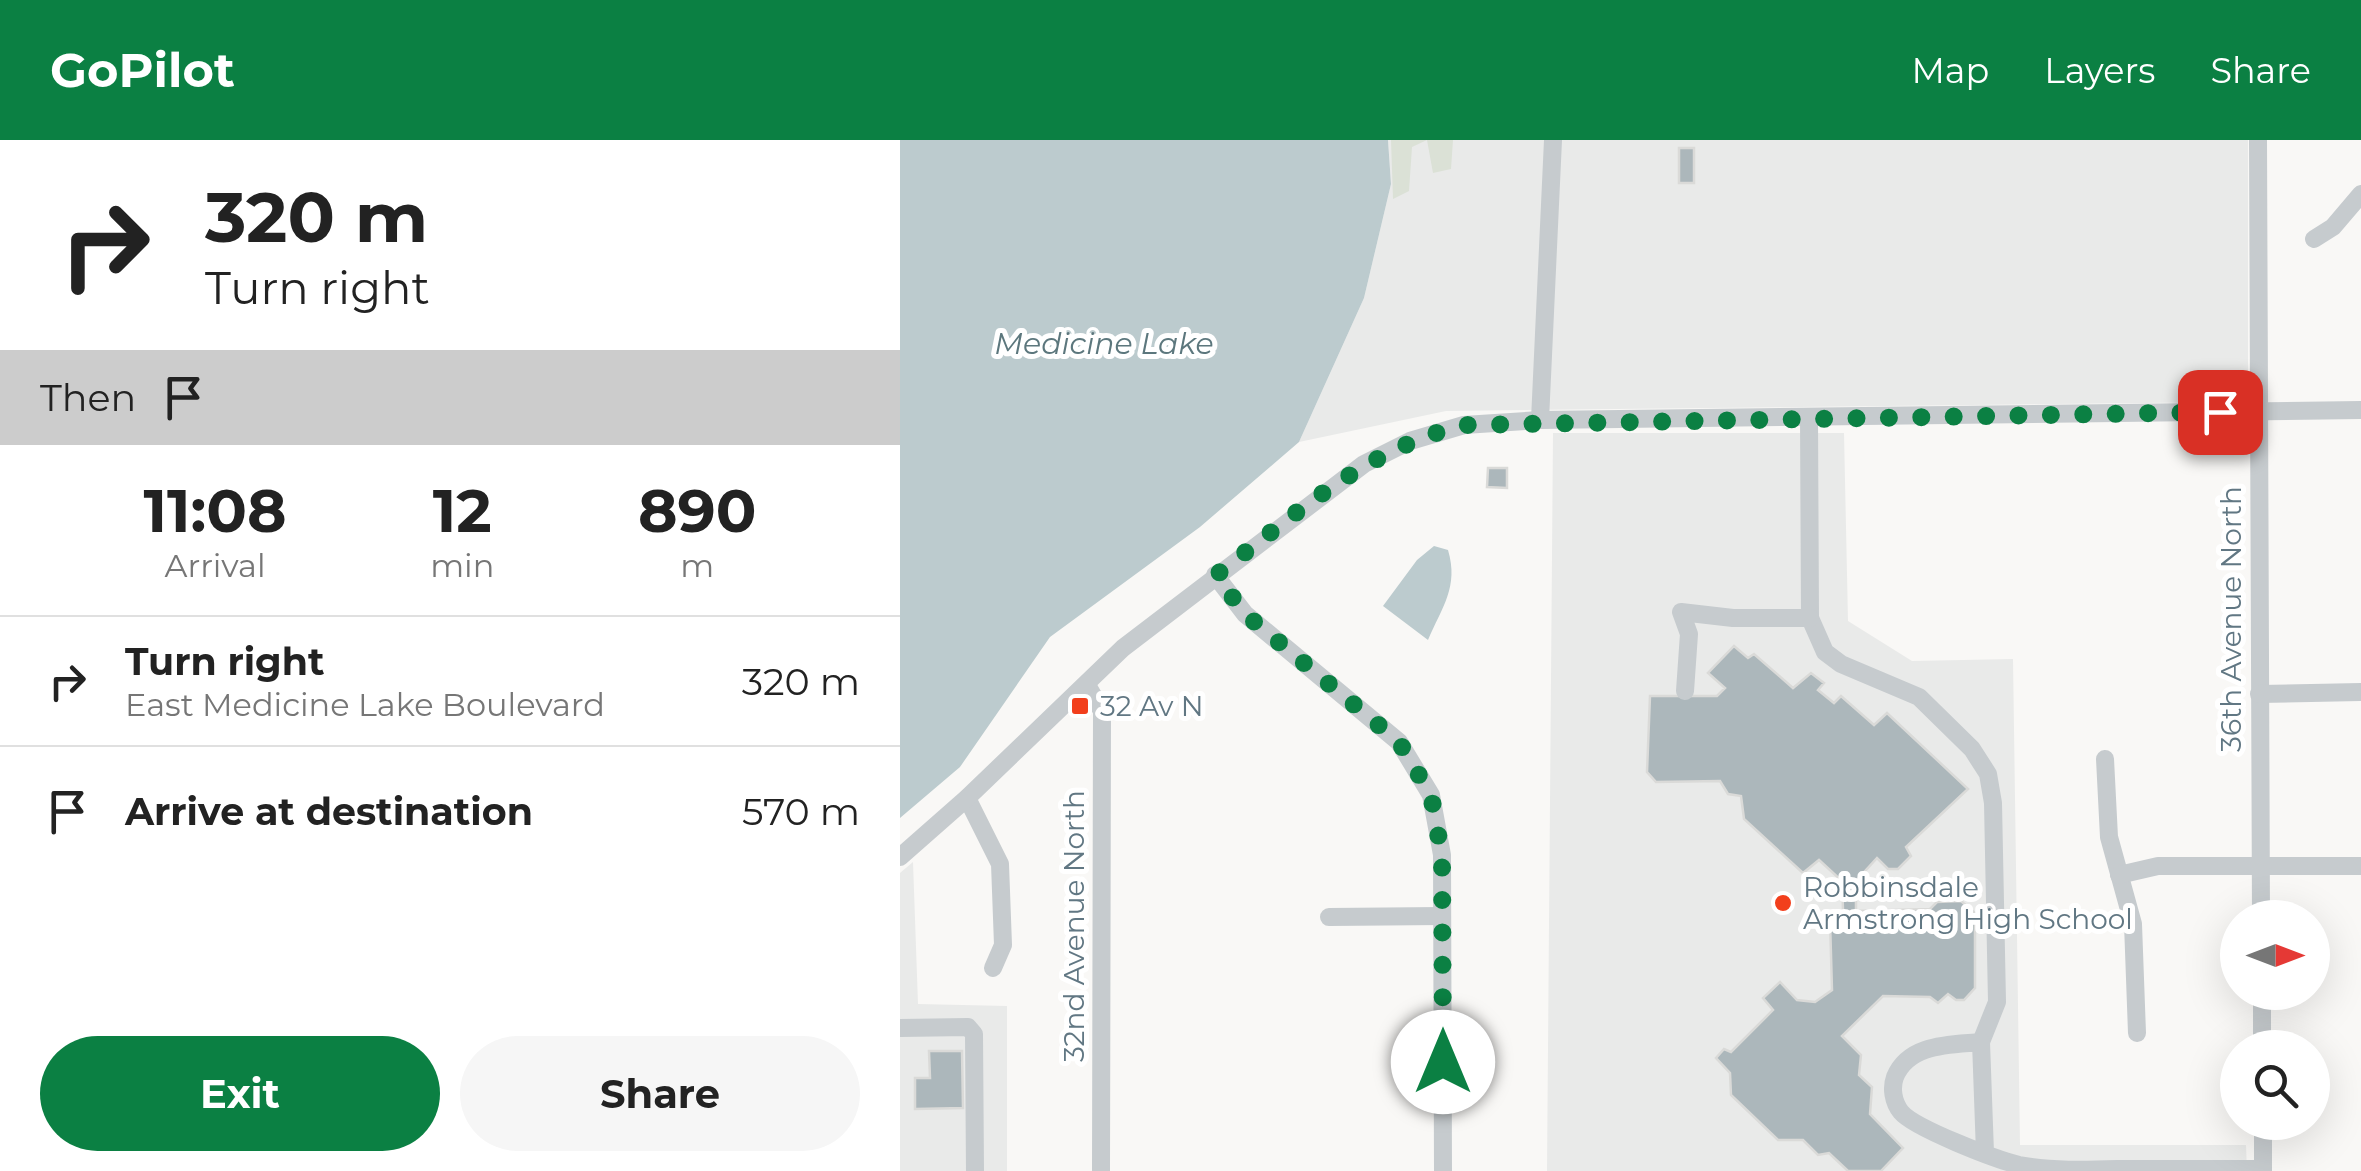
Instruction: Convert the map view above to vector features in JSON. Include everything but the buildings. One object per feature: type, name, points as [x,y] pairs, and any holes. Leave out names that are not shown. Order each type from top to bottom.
[{"type":"street","points":[[1540,420],[1553,140]]},
{"type":"street","name":"36th Avenue North","points":[[2258,140],[2262,900]]},
{"type":"street","points":[[2314,239],[2334,226],[2361,194]]},
{"type":"street","points":[[900,857],[1123,648],[1216,575],[1386,451],[1464,425],[1540,420],[2361,410]]},
{"type":"street","points":[[1809,417],[1810,618],[1825,652],[1841,664],[1919,697],[1972,750],[1988,774],[1993,803],[1997,1002],[1982,1042],[1985,1153]]},
{"type":"street","points":[[1216,575],[1245,614],[1399,742],[1431,795],[1439,824],[1444,1171]]},
{"type":"street","points":[[1685,691],[1688,634],[1681,612],[1810,618]]},
{"type":"street","name":"32nd Avenue North","points":[[1086,685],[1102,712],[1101,1171]]},
{"type":"street","points":[[2259,694],[2361,692]]},
{"type":"street","points":[[2105,760],[2105,810],[2132,924],[2137,1033]]},
{"type":"street","points":[[967,798],[1000,864],[1003,945],[994,968]]},
{"type":"street","points":[[2119,875],[2158,866],[2361,866]]},
{"type":"street","points":[[1329,916],[1442,916]]},
{"type":"street","points":[[900,1028],[968,1027],[974,1034],[976,1171]]},
{"type":"street","points":[[1982,1042],[1919,1051],[1901,1064],[1893,1082],[1894,1099],[1902,1114],[1985,1153],[2003,1166],[2263,1170],[2263,1140]]},
{"type":"shaded area","points":[[1388,140],[2248,140],[2248,389],[2243,398],[2233,402],[1446,411],[1299,442],[1364,298],[1391,184]]},
{"type":"shaded area","points":[[1391,140],[1427,140],[1412,147],[1409,191],[1393,199]]},
{"type":"shaded area","points":[[1427,140],[1453,140],[1451,169],[1433,173]]},
{"type":"shaded area","name":"Robbinsdale Armstrong High School","points":[[1553,433],[1844,433],[1848,621],[1912,661],[2013,659],[2020,1145],[2246,1145],[2247,1171],[1547,1171]]},
{"type":"shaded area","points":[[913,862],[918,1004],[1007,1006],[1007,1171],[900,1171],[900,873]]},
{"type":"water","name":"Medicine Lake","points":[[900,140],[1388,140],[1391,184],[1364,298],[1299,442],[1200,527],[1050,637],[960,767],[900,818]]},
{"type":"water","points":[[1434,546],[1448,550],[1451,575],[1447,597],[1428,640],[1383,606],[1417,560]]},
{"type":"place","name":"32 Av N","points":[[1080,706]]},
{"type":"place","name":"Robbinsdale Armstrong High School","points":[[1783,903]]},
{"type":"route","points":[[1443,1062],[1442,856],[1431,795],[1399,742],[1268,635],[1245,614],[1216,575],[1364,464],[1410,440],[1464,425],[1540,420],[2220,412]]}]
